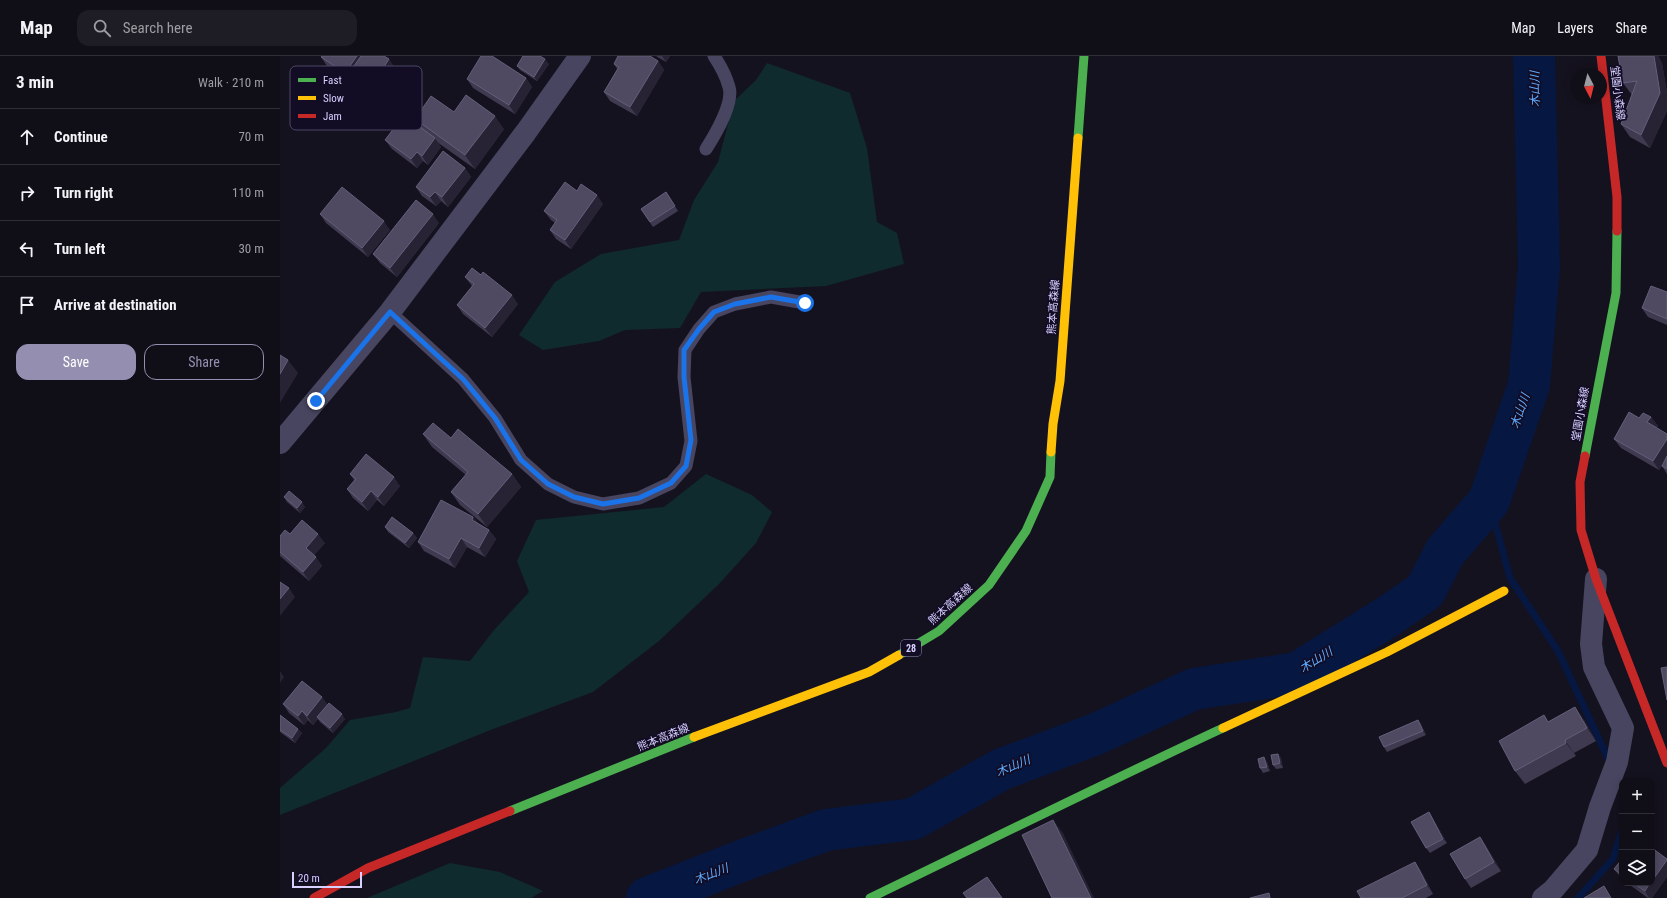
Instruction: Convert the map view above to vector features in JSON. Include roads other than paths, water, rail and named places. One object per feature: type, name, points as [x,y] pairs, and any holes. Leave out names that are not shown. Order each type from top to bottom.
[{"type":"main road","name":"熊本高森線","points":[[314,898],[368,868],[698,736],[869,672],[939,631],[989,585],[1026,531],[1050,477],[1053,424],[1060,381],[1084,56]]},
{"type":"main road","name":"堂園小森線","points":[[1601,56],[1617,197],[1616,293],[1580,482],[1581,530],[1596,579],[1667,763]]},
{"type":"main road","points":[[870,898],[1070,802],[1104,783],[1387,652],[1504,591]]},
{"type":"street","points":[[280,443],[390,312],[526,132],[580,56]]},
{"type":"street","points":[[1543,898],[1553,890],[1587,850],[1600,807],[1617,762],[1624,728],[1594,667],[1592,644],[1596,579]]},
{"type":"lane","points":[[706,149],[718,129],[726,109],[730,88],[721,67],[714,56]]},
{"type":"lane","points":[[390,312],[463,379],[495,418],[521,460],[548,484],[574,497],[603,504],[639,498],[671,483],[686,466],[691,440],[684,377],[684,350],[699,329],[714,312],[735,304],[771,297],[805,303]]},
{"type":"waterway","name":"木山川","points":[[647,898],[741,861],[826,830],[913,819],[1002,769],[1096,734],[1194,689],[1297,673],[1387,617],[1425,591],[1445,552],[1489,501],[1529,385],[1539,266],[1534,56]]},
{"type":"waterway","points":[[1489,501],[1510,578],[1558,651],[1611,765]]},
{"type":"waterway","points":[[1617,778],[1619,783]]},
{"type":"waterway","points":[[1578,898],[1613,859],[1619,840]]}]
